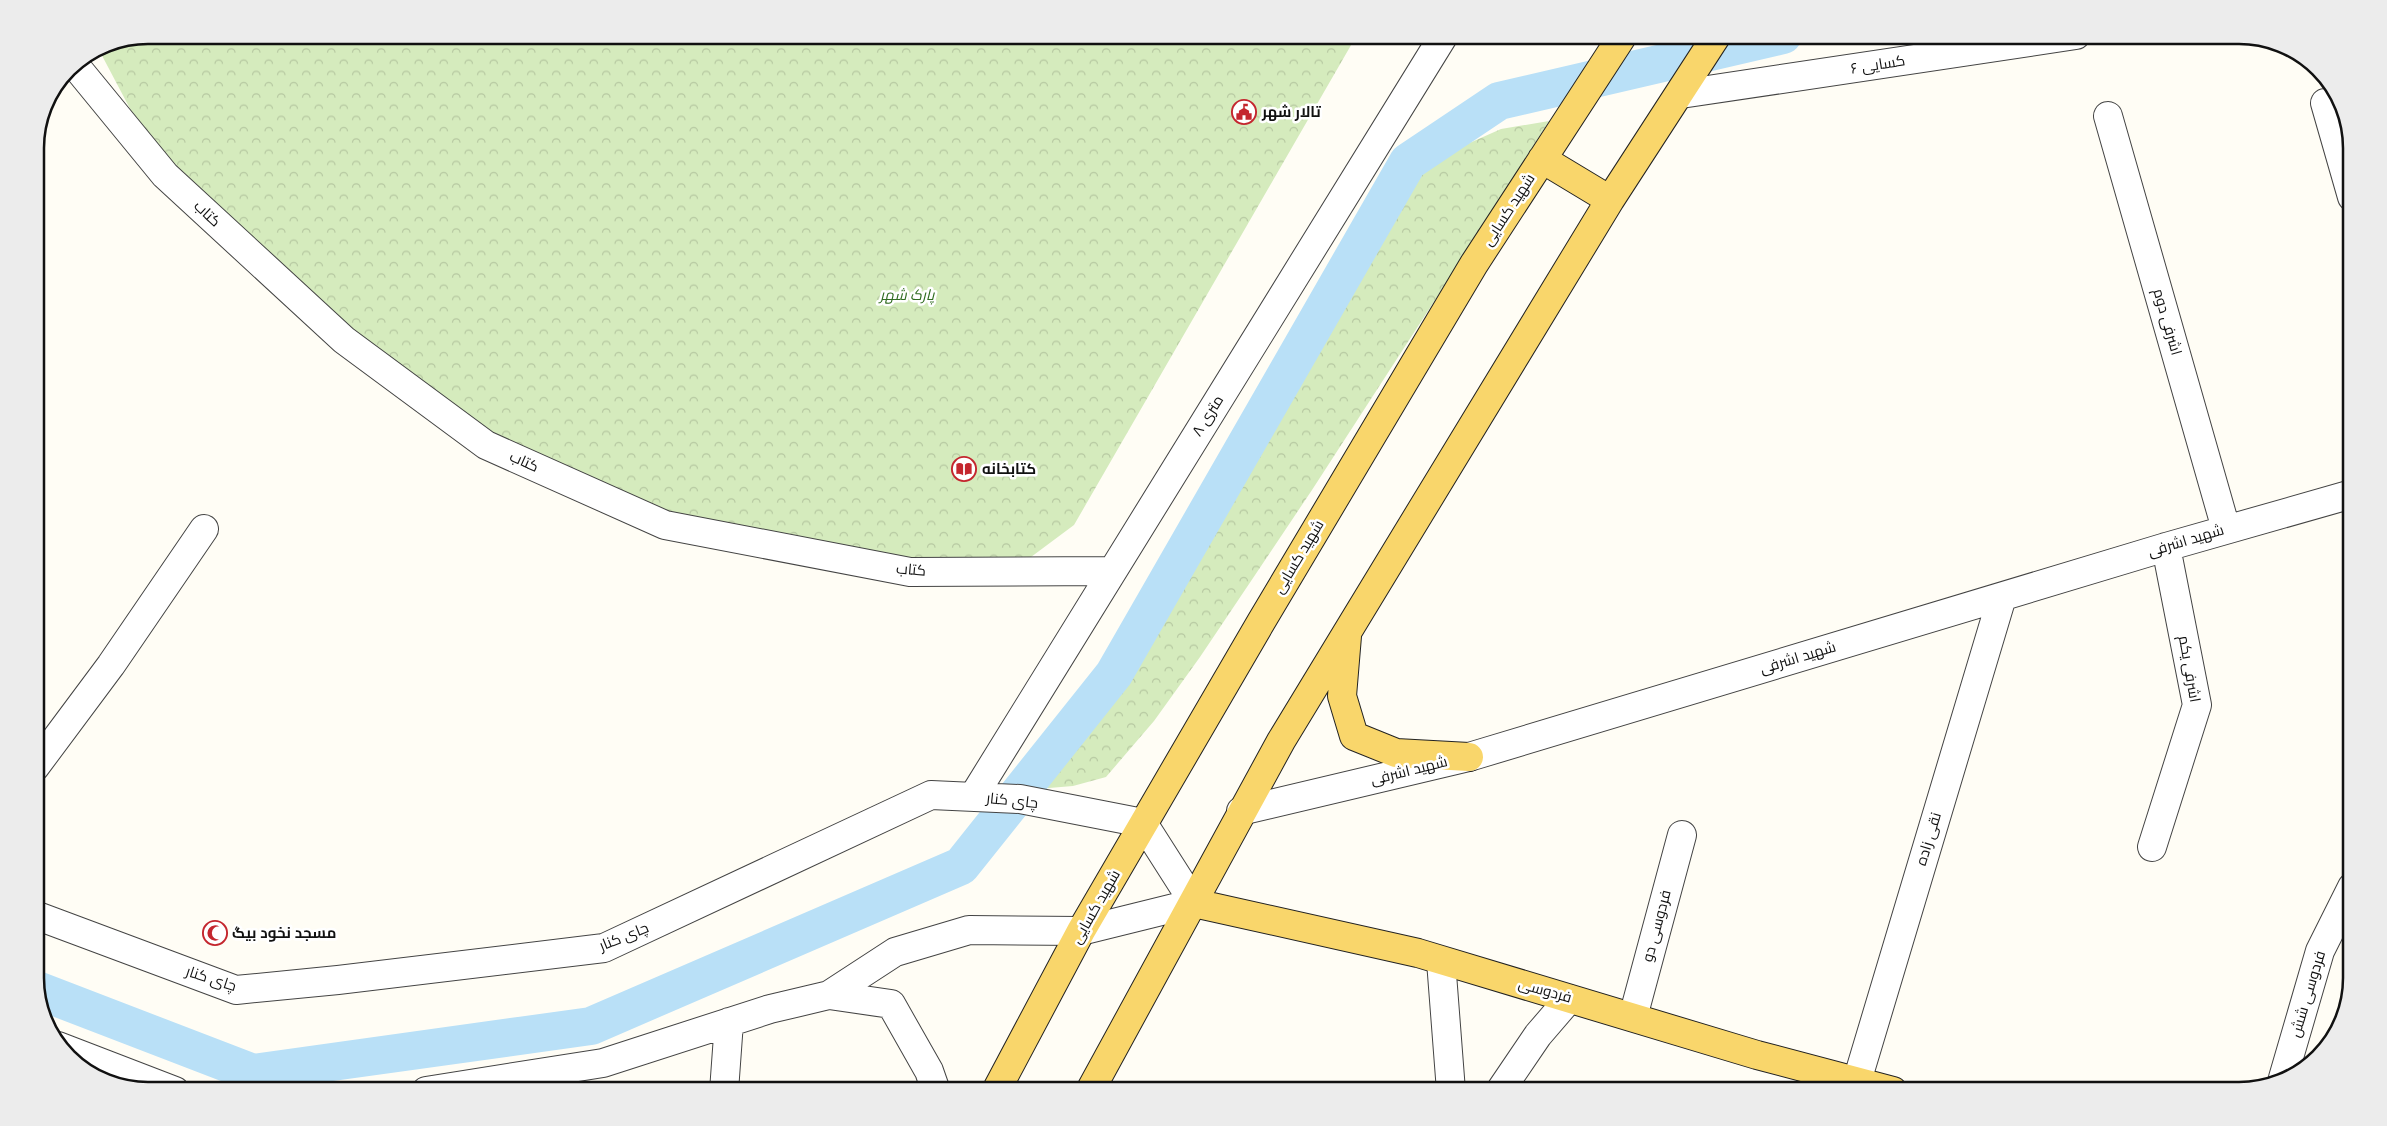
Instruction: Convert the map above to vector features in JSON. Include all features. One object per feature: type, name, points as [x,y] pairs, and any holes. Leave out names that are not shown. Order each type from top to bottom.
[{"type":"main road","name":"شهید کسایی","points":[[1001,1082],[1081,931],[1143,823],[1469,272],[1617,44]]},
{"type":"main road","points":[[1095,1082],[1194,903],[1241,811],[1347,630],[1610,200],[1681,94],[1712,44]]},
{"type":"main road","points":[[1542,159],[1610,200]]},
{"type":"main road","points":[[1347,630],[1342,696],[1354,736],[1396,753],[1469,757]]},
{"type":"main road","name":"فردوسی","points":[[1194,903],[1418,952],[1441,961],[1757,1055],[1861,1082]]},
{"type":"street","name":"۸ متری","points":[[973,797],[1438,44]]},
{"type":"street","name":"کسایی ۶","points":[[1681,94],[2016,44]]},
{"type":"street","name":"کتاب","points":[[79,70],[165,176],[344,340],[486,445],[665,525],[910,572],[1112,571]]},
{"type":"street","points":[[2325,103],[2343,166]]},
{"type":"street","name":"اشرفی دوم","points":[[2108,116],[2226,529]]},
{"type":"street","name":"شهید اشرفی","points":[[1241,811],[1469,757],[2226,529],[2343,496]]},
{"type":"street","points":[[44,755],[111,665],[204,529]]},
{"type":"street","name":"اشرفی یکم","points":[[2152,847],[2198,705],[2166,547]]},
{"type":"street","name":"نقی زاده","points":[[1857,1081],[2002,597]]},
{"type":"street","name":"چای کنار","points":[[44,918],[236,990],[338,980],[604,948],[931,795],[1020,799],[1143,823]]},
{"type":"street","points":[[483,1082],[603,1063],[770,1009],[829,995],[896,952],[969,930],[1081,931],[1194,903],[1143,823]]},
{"type":"street","name":"فردوسی دو","points":[[1633,1017],[1682,835]]},
{"type":"street","name":"فردوسی شش","points":[[2285,1072],[2320,951],[2343,905]]},
{"type":"street","points":[[1441,961],[1450,1082]]},
{"type":"street","points":[[829,995],[891,1004],[929,1071],[933,1082]]},
{"type":"street","points":[[1506,1082],[1538,1035],[1569,999]]},
{"type":"street","points":[[725,1082],[729,1022]]},
{"type":"street","points":[[77,1054],[136,1081]]},
{"type":"green space","name":"پارک شهر","points":[[148,44],[1352,44],[1074,525],[1031,557],[936,566],[667,511],[483,432],[344,340],[165,175],[102,55],[114,49]]},
{"type":"green space","points":[[1549,121],[1312,490],[1200,657],[1154,721],[1106,777],[1073,786],[1037,789],[1117,699],[1271,422],[1415,180],[1447,153],[1501,129]]},
{"type":"waterway","points":[[45,993],[253,1073],[591,1026],[961,866],[1114,674],[1408,162],[1499,101],[1744,44]]},
{"type":"place","name":"تالار شهر","points":[[1244,112]]},
{"type":"place","name":"کتابخانه","points":[[964,469]]},
{"type":"place","name":"مسجد نخود‌ بیگ","points":[[215,933]]}]
